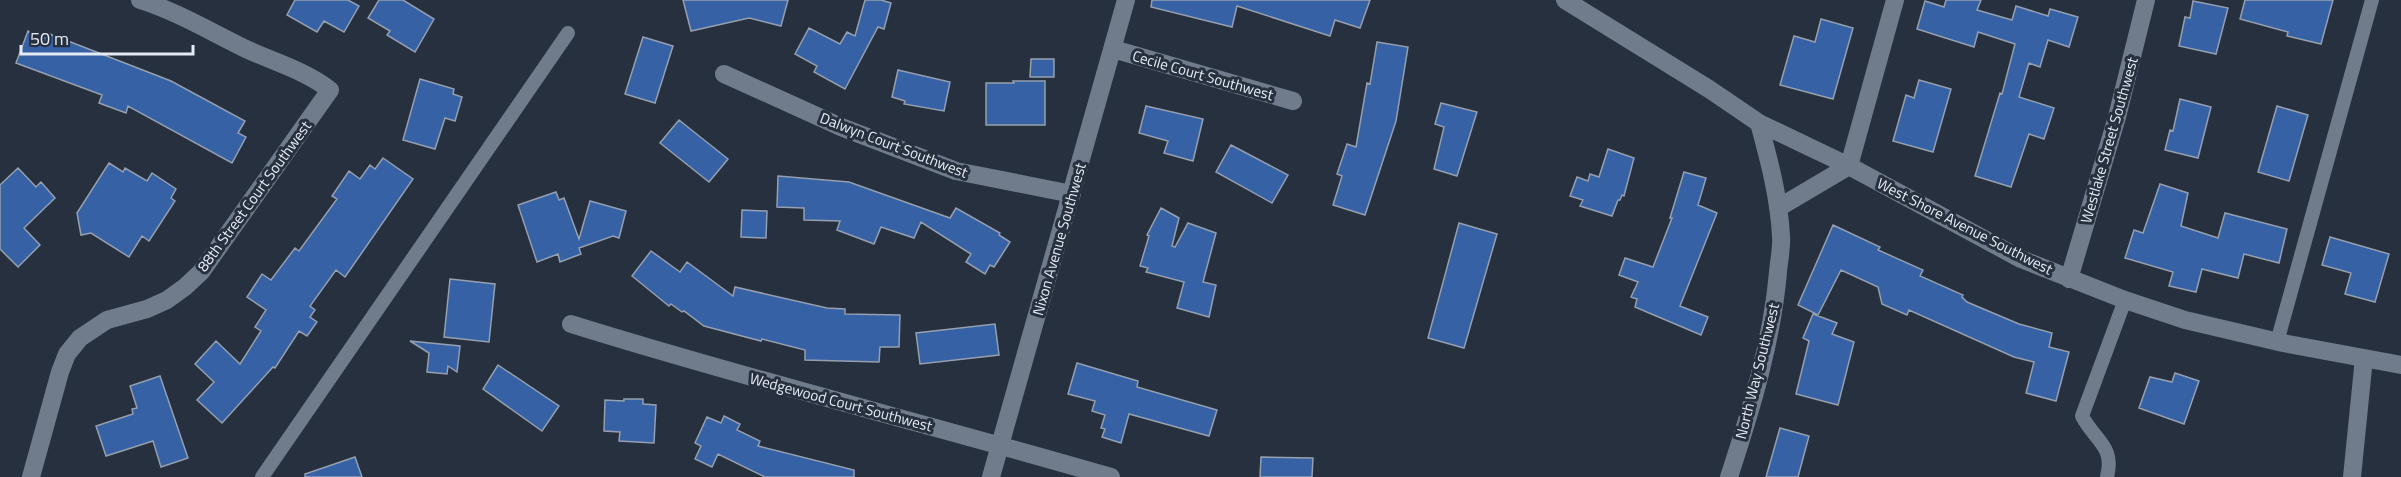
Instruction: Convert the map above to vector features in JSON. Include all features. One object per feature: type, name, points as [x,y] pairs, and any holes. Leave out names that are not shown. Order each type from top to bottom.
[{"type":"street","name":"88th Street Court Southwest","points":[[31,477],[67,354],[80,338],[95,326],[107,320],[147,309],[166,300],[201,272],[330,90],[319,82],[190,19],[141,0]]},
{"type":"street","name":"Nixon Avenue Southwest","points":[[991,477],[1126,0]]},
{"type":"street","name":"West Shore Avenue Southwest","points":[[1565,0],[1759,123],[1849,166],[2021,259],[2125,300],[2185,320],[2277,342],[2401,365]]},
{"type":"street","points":[[1778,208],[1849,166],[1895,0]]},
{"type":"street","name":"Westlake Street Southwest","points":[[2069,279],[2117,117],[2146,0]]},
{"type":"street","name":"Cecile Court Southwest","points":[[1113,49],[1293,101]]},
{"type":"street","name":"Dalwyn Court Southwest","points":[[724,74],[841,127],[956,171],[1072,194]]},
{"type":"street","name":"North Way Southwest","points":[[1729,477],[1748,419],[1771,324],[1781,237],[1776,188],[1759,123]]},
{"type":"street","name":"Wedgewood Court Southwest","points":[[571,324],[692,362],[999,444],[1111,477]]},
{"type":"street","points":[[2352,477],[2364,358]]},
{"type":"lane","points":[[2277,342],[2372,0]]},
{"type":"lane","points":[[262,477],[568,33]]},
{"type":"lane","points":[[2107,477],[2110,466],[2109,454],[2082,416],[2125,300]]},
{"type":"building","points":[[295,0],[348,0],[359,6],[344,32],[324,21],[317,32],[287,15]]},
{"type":"building","points":[[379,0],[403,0],[434,19],[415,52],[387,35],[390,31],[368,18]]},
{"type":"building","points":[[683,0],[788,0],[781,26],[749,18],[691,31]]},
{"type":"building","points":[[865,0],[881,0],[891,3],[884,29],[878,27],[845,89],[814,72],[817,66],[795,54],[809,28],[840,44],[847,32],[855,36]]},
{"type":"building","points":[[1152,0],[1370,0],[1360,28],[1335,20],[1330,36],[1237,6],[1232,27],[1151,7]]},
{"type":"building","points":[[1946,0],[1981,0],[1977,10],[2012,20],[2016,6],[2048,16],[2050,9],[2078,17],[2069,47],[2048,40],[2040,67],[2029,63],[2019,97],[2054,108],[2044,139],[2029,134],[2011,187],[1975,176],[2000,93],[2002,94],[2015,44],[1978,32],[1974,47],[1917,29],[1925,1],[1944,7]]},
{"type":"building","points":[[2245,0],[2333,0],[2321,44],[2287,36],[2288,32],[2240,19]]},
{"type":"building","points":[[2193,1],[2228,8],[2216,54],[2179,46],[2185,17],[2190,18]]},
{"type":"building","points":[[1821,19],[1853,28],[1833,99],[1780,85],[1794,36],[1815,42]]},
{"type":"building","points":[[28,31],[48,39],[50,34],[171,81],[245,121],[238,133],[246,137],[232,163],[128,106],[126,113],[99,103],[102,95],[16,63]]},
{"type":"building","points":[[643,37],[673,46],[655,103],[625,94]]},
{"type":"building","points":[[1377,42],[1408,47],[1396,121],[1365,215],[1333,205],[1342,176],[1337,174],[1347,144],[1356,147]]},
{"type":"building","points":[[1031,59],[1054,59],[1054,77],[1030,77]]},
{"type":"building","points":[[898,70],[950,82],[944,111],[904,104],[905,101],[892,97]]},
{"type":"building","points":[[420,79],[454,89],[453,94],[462,97],[455,121],[445,118],[435,149],[403,140]]},
{"type":"building","points":[[1919,80],[1951,89],[1933,152],[1893,141],[1906,95],[1914,98]]},
{"type":"building","points":[[1013,81],[1045,81],[1045,125],[986,125],[986,83],[1014,83]]},
{"type":"building","points":[[2180,99],[2211,107],[2198,158],[2165,150],[2170,130],[2173,131]]},
{"type":"building","points":[[1441,103],[1477,112],[1457,176],[1434,169],[1444,127],[1435,124]]},
{"type":"building","points":[[1146,106],[1203,119],[1193,161],[1164,153],[1168,141],[1139,133]]},
{"type":"building","points":[[2277,106],[2308,115],[2289,181],[2258,172]]},
{"type":"building","points":[[679,120],[728,159],[709,182],[660,143]]},
{"type":"building","points":[[1231,145],[1288,175],[1272,203],[1216,172]]},
{"type":"building","points":[[1608,149],[1634,158],[1624,196],[1622,195],[1618,200],[1612,216],[1580,206],[1583,200],[1570,196],[1577,177],[1588,181],[1590,174],[1599,177]]},
{"type":"building","points":[[383,158],[413,179],[345,277],[336,270],[310,306],[315,310],[310,317],[317,322],[307,336],[299,331],[275,368],[273,367],[222,423],[197,400],[214,382],[195,364],[216,341],[240,364],[261,331],[255,327],[266,310],[247,297],[262,274],[271,280],[295,248],[299,251],[337,199],[332,196],[349,171],[360,179],[370,165],[375,169]]},
{"type":"building","points":[[109,163],[123,172],[125,168],[147,181],[152,173],[176,189],[171,198],[175,201],[149,241],[142,236],[129,257],[91,233],[81,235],[77,213]]},
{"type":"building","points":[[18,168],[36,187],[41,182],[55,198],[24,228],[40,245],[18,267],[0,249],[0,185]]},
{"type":"building","points":[[1684,172],[1706,178],[1698,205],[1717,213],[1680,306],[1708,317],[1701,335],[1635,307],[1637,299],[1631,297],[1638,282],[1619,275],[1625,258],[1653,267],[1672,218],[1670,218]]},
{"type":"building","points":[[778,176],[849,182],[950,218],[956,208],[1000,233],[999,235],[1010,242],[994,267],[990,265],[985,274],[966,262],[971,254],[921,222],[914,238],[881,227],[874,244],[837,230],[840,221],[804,220],[804,208],[777,207]]},
{"type":"building","points":[[2160,184],[2188,193],[2181,226],[2218,238],[2225,213],[2287,229],[2279,263],[2244,254],[2238,278],[2202,269],[2196,292],[2169,286],[2173,272],[2125,258],[2134,230],[2143,233]]},
{"type":"building","points":[[556,192],[559,200],[564,198],[579,239],[590,201],[626,211],[619,238],[613,236],[579,248],[581,254],[560,262],[558,254],[537,262],[518,205]]},
{"type":"building","points":[[1161,208],[1179,218],[1172,246],[1175,247],[1188,223],[1216,233],[1203,282],[1216,285],[1209,317],[1177,308],[1184,282],[1146,272],[1148,268],[1140,266],[1149,236],[1147,235]]},
{"type":"building","points":[[742,210],[767,211],[766,238],[741,237]]},
{"type":"building","points":[[1459,223],[1497,234],[1464,348],[1428,338]]},
{"type":"building","points":[[1833,225],[1880,247],[1878,250],[1923,270],[1920,276],[1963,295],[1962,297],[1967,302],[2019,324],[2052,333],[2049,347],[2069,352],[2056,401],[2026,393],[2034,362],[2014,357],[1909,310],[1907,315],[1882,304],[1878,287],[1841,270],[1818,315],[1798,305]]},
{"type":"building","points":[[2330,237],[2389,254],[2375,302],[2345,294],[2351,273],[2322,265]]},
{"type":"building","points":[[651,251],[680,272],[687,262],[733,296],[735,287],[827,308],[845,309],[845,314],[900,315],[899,347],[880,347],[879,362],[805,360],[805,350],[704,326],[684,311],[682,312],[671,304],[669,306],[632,276]]},
{"type":"building","points":[[450,279],[495,284],[489,342],[444,337]]},
{"type":"building","points":[[1813,314],[1837,323],[1832,334],[1854,342],[1838,405],[1796,394],[1809,341],[1803,338]]},
{"type":"building","points":[[995,324],[999,355],[920,364],[916,333]]},
{"type":"building","points":[[410,341],[460,346],[457,372],[448,366],[447,374],[427,372],[429,353]]},
{"type":"building","points":[[1077,363],[1138,381],[1137,387],[1217,410],[1209,436],[1129,414],[1121,443],[1102,437],[1105,429],[1101,428],[1105,415],[1092,411],[1095,401],[1068,394]]},
{"type":"building","points":[[498,365],[559,406],[542,431],[483,389]]},
{"type":"building","points":[[2175,373],[2199,381],[2184,424],[2139,408],[2150,377],[2172,382]]},
{"type":"building","points":[[160,376],[188,458],[161,467],[153,441],[106,456],[96,426],[133,414],[132,409],[137,408],[130,386]]},
{"type":"building","points":[[624,399],[643,399],[643,404],[656,405],[654,443],[619,441],[620,432],[604,431],[605,400],[624,401]]},
{"type":"building","points":[[724,416],[740,424],[737,430],[760,441],[758,446],[854,470],[854,477],[765,477],[718,454],[712,467],[695,459],[701,446],[695,443],[707,417],[721,423]]},
{"type":"building","points":[[1780,428],[1809,436],[1798,477],[1766,477]]},
{"type":"building","points":[[355,457],[362,477],[305,477],[305,474]]},
{"type":"building","points":[[1261,457],[1313,458],[1312,477],[1260,477]]}]
